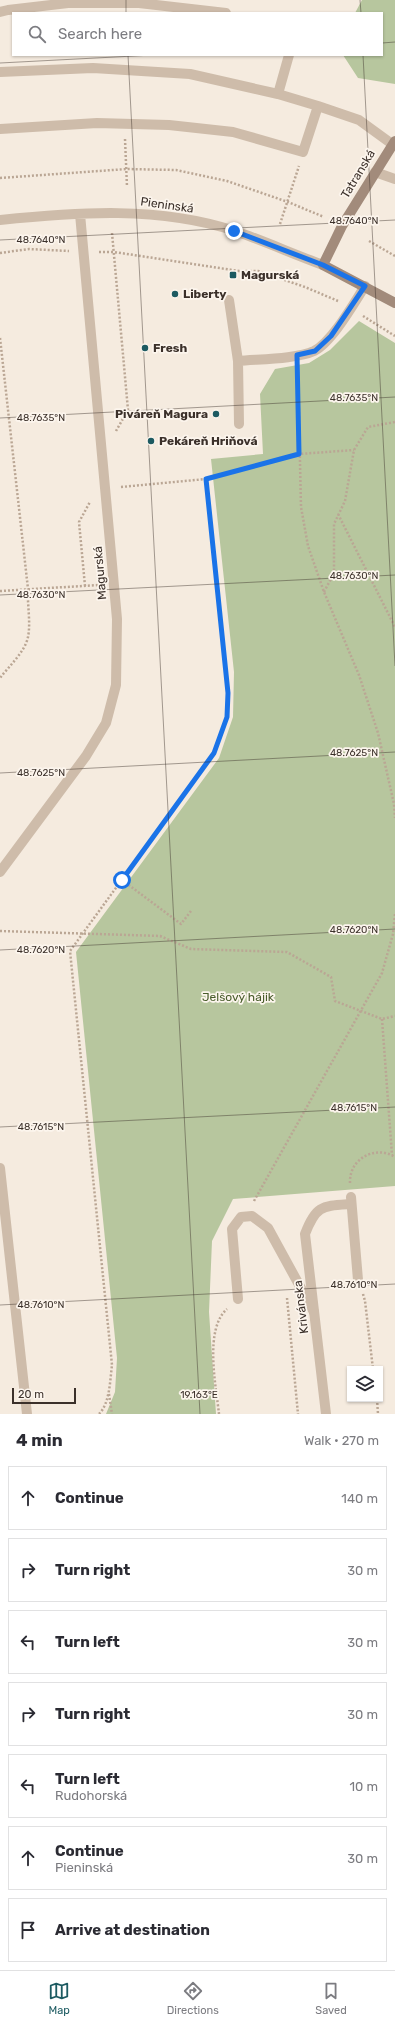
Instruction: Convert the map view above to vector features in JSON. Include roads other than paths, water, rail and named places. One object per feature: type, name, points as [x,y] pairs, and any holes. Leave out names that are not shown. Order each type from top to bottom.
[{"type":"street","points":[[0,12],[68,3],[139,2],[218,12]]},
{"type":"street","points":[[278,94],[289,56]]},
{"type":"street","points":[[0,72],[92,68],[190,74],[278,94],[318,106],[359,120],[393,142]]},
{"type":"street","points":[[0,129],[97,123],[169,125],[233,132],[303,152],[318,106]]},
{"type":"street","name":"Tatranská","points":[[323,265],[342,226],[393,142]]},
{"type":"street","points":[[374,172],[395,179]]},
{"type":"street","name":"Pieninská","points":[[0,220],[119,212],[177,218],[234,231],[323,265]]},
{"type":"street","name":"Magurská","points":[[0,872],[86,756],[106,723],[116,685],[117,619],[80,214]]},
{"type":"street","points":[[323,265],[395,303]]},
{"type":"street","points":[[238,361],[297,355],[315,351],[331,336],[365,286]]},
{"type":"street","points":[[229,300],[238,361],[239,424]]},
{"type":"street","points":[[0,1168],[27,1414]]},
{"type":"street","name":"Krivánska","points":[[326,1414],[316,1315],[305,1234],[311,1218],[325,1206],[351,1200],[358,1280]]},
{"type":"street","points":[[238,1299],[232,1229],[241,1217],[252,1216],[268,1228],[316,1315]]},
{"type":"place","name":"Magurská","points":[[233,275]]},
{"type":"place","name":"Liberty","points":[[175,294]]},
{"type":"place","name":"Fresh","points":[[145,348]]},
{"type":"place","name":"Piváreň Magura","points":[[216,414]]},
{"type":"place","name":"Pekáreň Hriňová","points":[[151,441]]},
{"type":"park label","name":"Jelšový hájik","points":[[238,997]]}]
